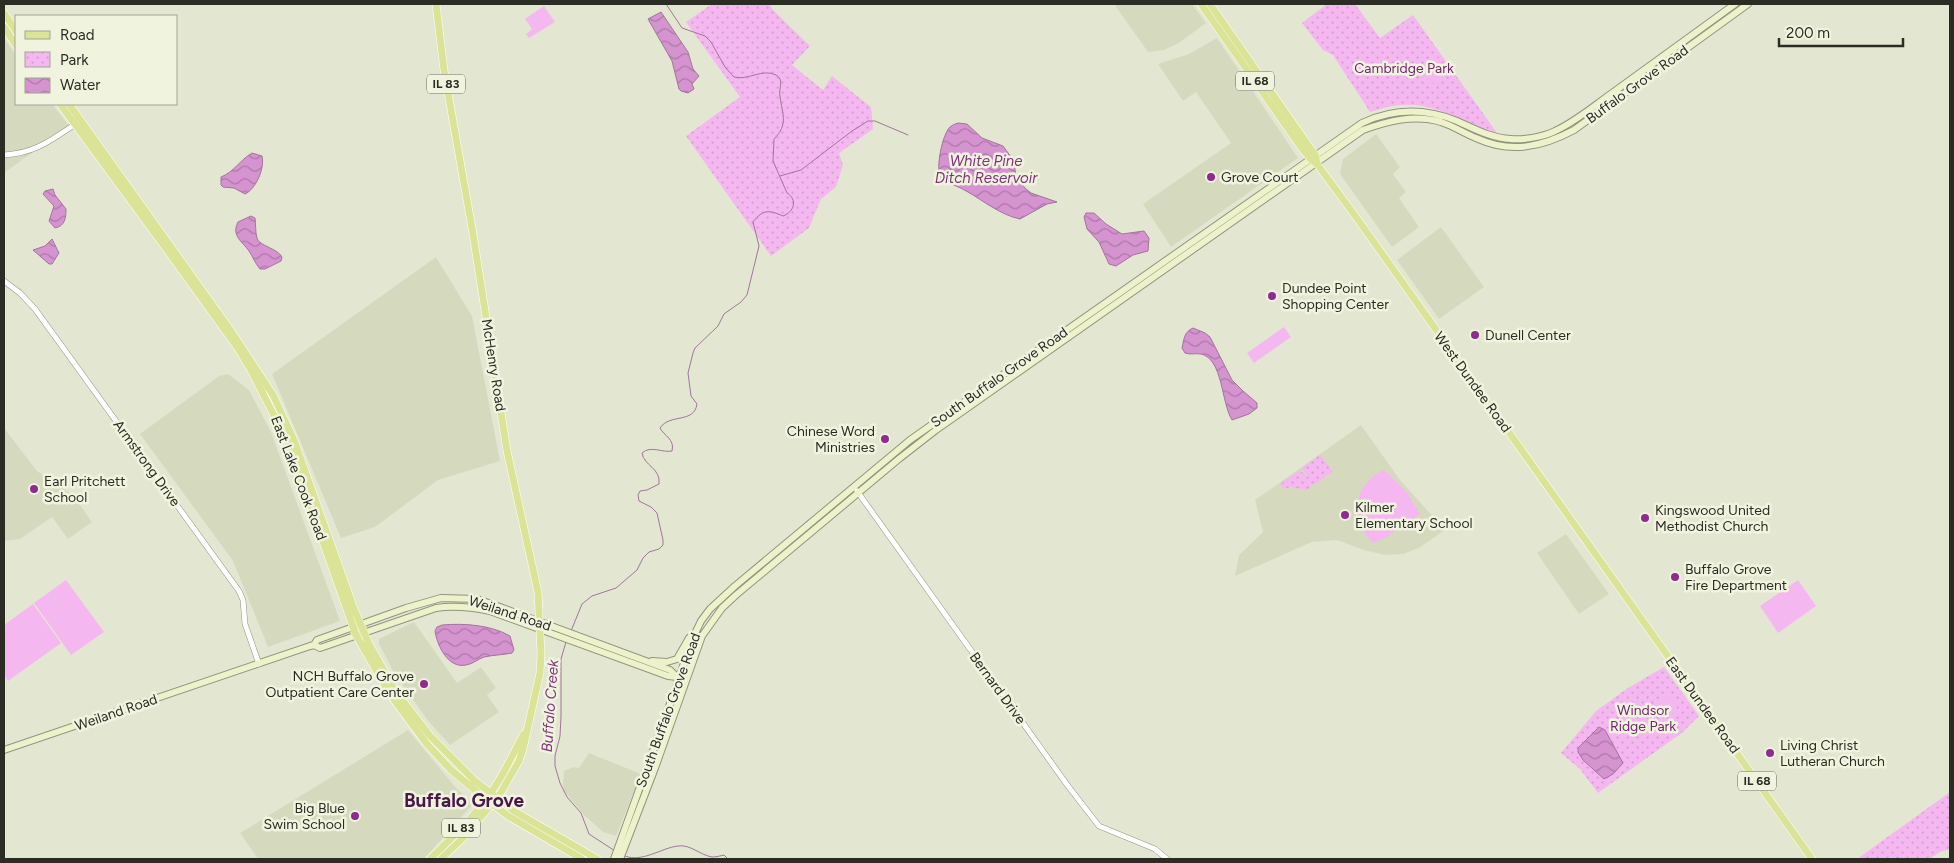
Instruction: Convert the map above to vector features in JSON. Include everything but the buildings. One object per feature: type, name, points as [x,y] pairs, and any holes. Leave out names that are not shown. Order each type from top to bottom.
[{"type":"main road","name":"McHenry Road","points":[[436,4],[446,79],[473,234],[507,451],[538,592],[541,630],[540,673],[519,761],[464,837],[441,859]]},
{"type":"main road","name":"IL 68","points":[[1201,4],[1313,156]]},
{"type":"main road","name":"IL 68","points":[[1210,4],[1317,164]]},
{"type":"main road","name":"Buffalo Grove Road","points":[[1550,133],[1580,116],[1735,4]]},
{"type":"main road","name":"Buffalo Grove Road","points":[[1517,147],[1544,143],[1574,130],[1748,4]]},
{"type":"main road","points":[[4,13],[15,29]]},
{"type":"main road","points":[[4,27],[15,44]]},
{"type":"main road","name":"East Lake Cook Road","points":[[61,105],[78,122],[231,331],[273,395],[294,440],[361,624],[396,692],[414,717],[444,752],[491,799]]},
{"type":"main road","name":"East Lake Cook Road","points":[[70,105],[78,122],[237,347],[252,372],[288,443],[356,635],[390,696],[444,763],[491,799]]},
{"type":"main road","name":"South Buffalo Grove Road","points":[[622,845],[674,694],[677,677],[690,642],[702,621],[719,600],[889,456],[1362,123],[1390,112],[1410,110],[1446,117],[1497,138],[1511,140],[1550,133]]},
{"type":"main road","name":"South Buffalo Grove Road","points":[[617,858],[702,636],[722,608],[859,492],[936,430],[1363,130],[1408,118],[1440,122],[1490,144],[1517,147]]},
{"type":"main road","name":"West Dundee Road","points":[[1317,164],[1629,600]]},
{"type":"main road","name":"Weiland Road","points":[[4,750],[314,645],[317,640],[406,608],[441,598],[477,599],[670,670],[677,677]]},
{"type":"main road","name":"East Dundee Road","points":[[1629,600],[1812,859]]},
{"type":"main road","name":"Weiland Road","points":[[314,645],[320,648],[436,608],[468,606],[490,611],[656,672],[677,677]]},
{"type":"main road","points":[[632,656],[651,661],[667,662],[676,659],[702,621]]},
{"type":"main road","points":[[656,672],[669,681],[674,694]]},
{"type":"main road","points":[[677,677],[686,680]]},
{"type":"main road","name":"McHenry Road","points":[[430,859],[491,799]]},
{"type":"main road","points":[[491,799],[531,830],[582,859]]},
{"type":"main road","points":[[491,799],[597,859]]},
{"type":"street","points":[[4,155],[20,155],[40,148],[78,122]]},
{"type":"street","name":"Armstrong Drive","points":[[4,281],[20,293],[35,309],[239,591],[243,600],[245,624],[258,664]]},
{"type":"street","name":"Bernard Drive","points":[[854,486],[1098,826],[1155,849],[1167,859]]},
{"type":"shaded area","points":[[1114,4],[1192,4],[1206,23],[1179,43],[1164,50],[1148,52]]},
{"type":"shaded area","points":[[4,38],[15,54],[15,105],[53,105],[69,126],[4,173]]},
{"type":"shaded area","points":[[1217,38],[1298,158],[1171,247],[1143,204],[1231,143],[1196,92],[1183,101],[1158,64],[1189,54]]},
{"type":"shaded area","points":[[1376,134],[1400,167],[1393,174],[1406,192],[1399,198],[1419,227],[1392,247],[1340,174],[1343,159]]},
{"type":"shaded area","points":[[1441,227],[1484,287],[1439,319],[1397,260]]},
{"type":"shaded area","points":[[436,257],[472,316],[500,461],[438,480],[375,527],[341,538],[272,374]]},
{"type":"shaded area","points":[[228,374],[249,390],[271,432],[340,621],[268,647],[233,561],[140,434],[219,376]]},
{"type":"shaded area","name":"Kilmer Elementary School","points":[[1361,425],[1400,480],[1445,530],[1419,548],[1403,554],[1385,555],[1337,540],[1312,542],[1235,576],[1239,555],[1263,532],[1255,500]]},
{"type":"shaded area","name":"Earl Pritchett School","points":[[4,428],[37,471],[73,495],[92,522],[68,539],[52,517],[20,539],[4,541]]},
{"type":"shaded area","points":[[1566,534],[1609,594],[1579,614],[1537,553]]},
{"type":"shaded area","points":[[414,622],[457,683],[481,667],[496,688],[487,695],[499,712],[450,745],[429,722],[396,676],[379,644],[379,639]]},
{"type":"shaded area","points":[[408,730],[456,788],[470,800],[472,805],[424,859],[258,859],[240,833]]},
{"type":"shaded area","points":[[589,753],[641,774],[616,836],[603,832],[584,815],[564,791],[564,771],[574,767],[579,768]]},
{"type":"green space","points":[[712,4],[770,4],[772,9],[810,46],[792,65],[823,90],[832,76],[871,107],[873,129],[839,153],[843,165],[836,187],[821,199],[809,228],[771,256],[686,136],[740,97],[686,22]]},
{"type":"green space","name":"Cambridge Park","points":[[1327,4],[1355,4],[1380,38],[1413,15],[1497,133],[1446,113],[1420,106],[1393,106],[1370,112],[1333,55],[1323,50],[1302,23]]},
{"type":"green space","points":[[544,6],[555,22],[529,38],[526,34],[532,29],[525,19]]},
{"type":"green space","points":[[1436,56],[1448,72],[1430,85],[1418,69]]},
{"type":"green space","points":[[1284,327],[1291,337],[1254,363],[1247,353]]},
{"type":"green space","points":[[1320,455],[1333,471],[1314,485],[1312,483],[1308,490],[1290,487],[1284,489],[1280,484],[1300,470],[1309,479],[1302,468]]},
{"type":"green space","points":[[1384,470],[1406,491],[1420,514],[1385,538],[1373,543],[1365,534],[1360,524],[1358,503],[1366,484]]},
{"type":"green space","points":[[66,580],[104,632],[71,655],[34,603]]},
{"type":"green space","points":[[1798,580],[1816,606],[1778,633],[1760,606]]},
{"type":"green space","points":[[33,604],[61,643],[8,681],[4,675],[4,625]]},
{"type":"green space","name":"Windsor Ridge Park","points":[[1664,667],[1699,716],[1683,732],[1598,793],[1580,769],[1561,753],[1596,711],[1628,688]]},
{"type":"green space","points":[[1664,696],[1670,697],[1677,707],[1675,712],[1669,716],[1658,714],[1653,704]]},
{"type":"green space","points":[[1950,792],[1950,849],[1940,852],[1930,859],[1857,859]]},
{"type":"water","points":[[661,12],[688,52],[693,69],[699,76],[692,84],[694,89],[688,93],[679,89],[672,61],[648,19]]},
{"type":"water","name":"White Pine Ditch Reservoir","points":[[958,123],[967,124],[982,138],[1003,146],[1014,161],[1016,178],[1026,189],[1031,193],[1057,202],[1047,204],[1020,219],[1000,211],[965,190],[940,178],[939,159],[944,137],[950,127]]},
{"type":"water","points":[[252,153],[262,156],[263,161],[261,172],[253,188],[245,194],[234,188],[223,187],[221,185],[221,177],[230,172]]},
{"type":"water","points":[[53,189],[55,195],[66,209],[64,221],[55,228],[49,221],[54,206],[43,194],[45,191]]},
{"type":"water","points":[[1086,213],[1094,213],[1106,224],[1122,234],[1144,231],[1149,238],[1148,251],[1133,255],[1116,266],[1109,264],[1099,242],[1087,229],[1084,217]]},
{"type":"water","points":[[251,216],[255,218],[258,241],[276,251],[282,257],[281,261],[265,269],[260,269],[237,235],[236,227],[238,222]]},
{"type":"water","points":[[52,239],[59,253],[52,264],[49,264],[33,250],[45,246]]},
{"type":"water","points":[[1193,328],[1210,337],[1232,380],[1257,403],[1257,408],[1249,414],[1232,420],[1214,364],[1201,354],[1185,353],[1182,348],[1184,339],[1186,334]]},
{"type":"water","points":[[459,624],[486,627],[503,632],[510,636],[514,650],[512,653],[484,657],[469,664],[460,665],[454,663],[444,655],[436,637],[435,631],[437,627]]},
{"type":"water","points":[[1599,727],[1605,730],[1623,763],[1613,774],[1604,779],[1583,760],[1578,752],[1578,748]]},
{"type":"waterway","name":"Buffalo Creek","points":[[571,631],[582,604],[592,596],[616,588],[637,570],[643,558],[649,552],[659,549],[663,545],[657,513],[651,507],[639,501],[638,495],[640,491],[659,484],[657,474],[643,457],[642,453],[653,449],[672,451],[671,441],[660,428],[664,423],[687,416],[695,410],[697,404],[691,396],[688,373],[693,353],[695,348],[718,326],[724,314],[741,302],[747,295],[759,246],[753,222],[766,212],[783,216],[790,212],[793,206],[793,199],[787,193],[773,161],[774,139],[779,134],[783,124],[780,93],[781,82],[779,77],[771,73],[739,78],[734,77],[725,67],[711,42],[705,36],[682,28],[666,4]]},
{"type":"waterway","points":[[780,176],[801,170],[868,121],[875,121],[908,135]]},
{"type":"waterway","name":"Buffalo Creek","points":[[566,642],[561,659],[560,736],[555,756],[555,766],[560,783],[567,797],[581,813],[589,834],[615,851]]},
{"type":"waterway","name":"Buffalo Creek","points":[[625,856],[638,858],[672,847],[682,846],[712,857],[724,855],[728,859]]},
{"type":"place","name":"Grove Court","points":[[1211,177]]},
{"type":"place","name":"Dundee Point Shopping Center","points":[[1272,296]]},
{"type":"place","name":"Dunell Center","points":[[1475,335]]},
{"type":"place","name":"Chinese Word Ministries","points":[[885,439]]},
{"type":"place","name":"Earl Pritchett School","points":[[34,489]]},
{"type":"place","name":"Kilmer Elementary School","points":[[1345,515]]},
{"type":"place","name":"Kingswood United Methodist Church","points":[[1645,518]]},
{"type":"place","name":"Buffalo Grove Fire Department","points":[[1675,577]]},
{"type":"place","name":"NCH Buffalo Grove Outpatient Care Center","points":[[424,684]]},
{"type":"place","name":"Living Christ Lutheran Church","points":[[1770,753]]},
{"type":"place","name":"Big Blue Swim School","points":[[355,816]]},
{"type":"district","name":"Buffalo Grove","points":[[464,800]]}]
